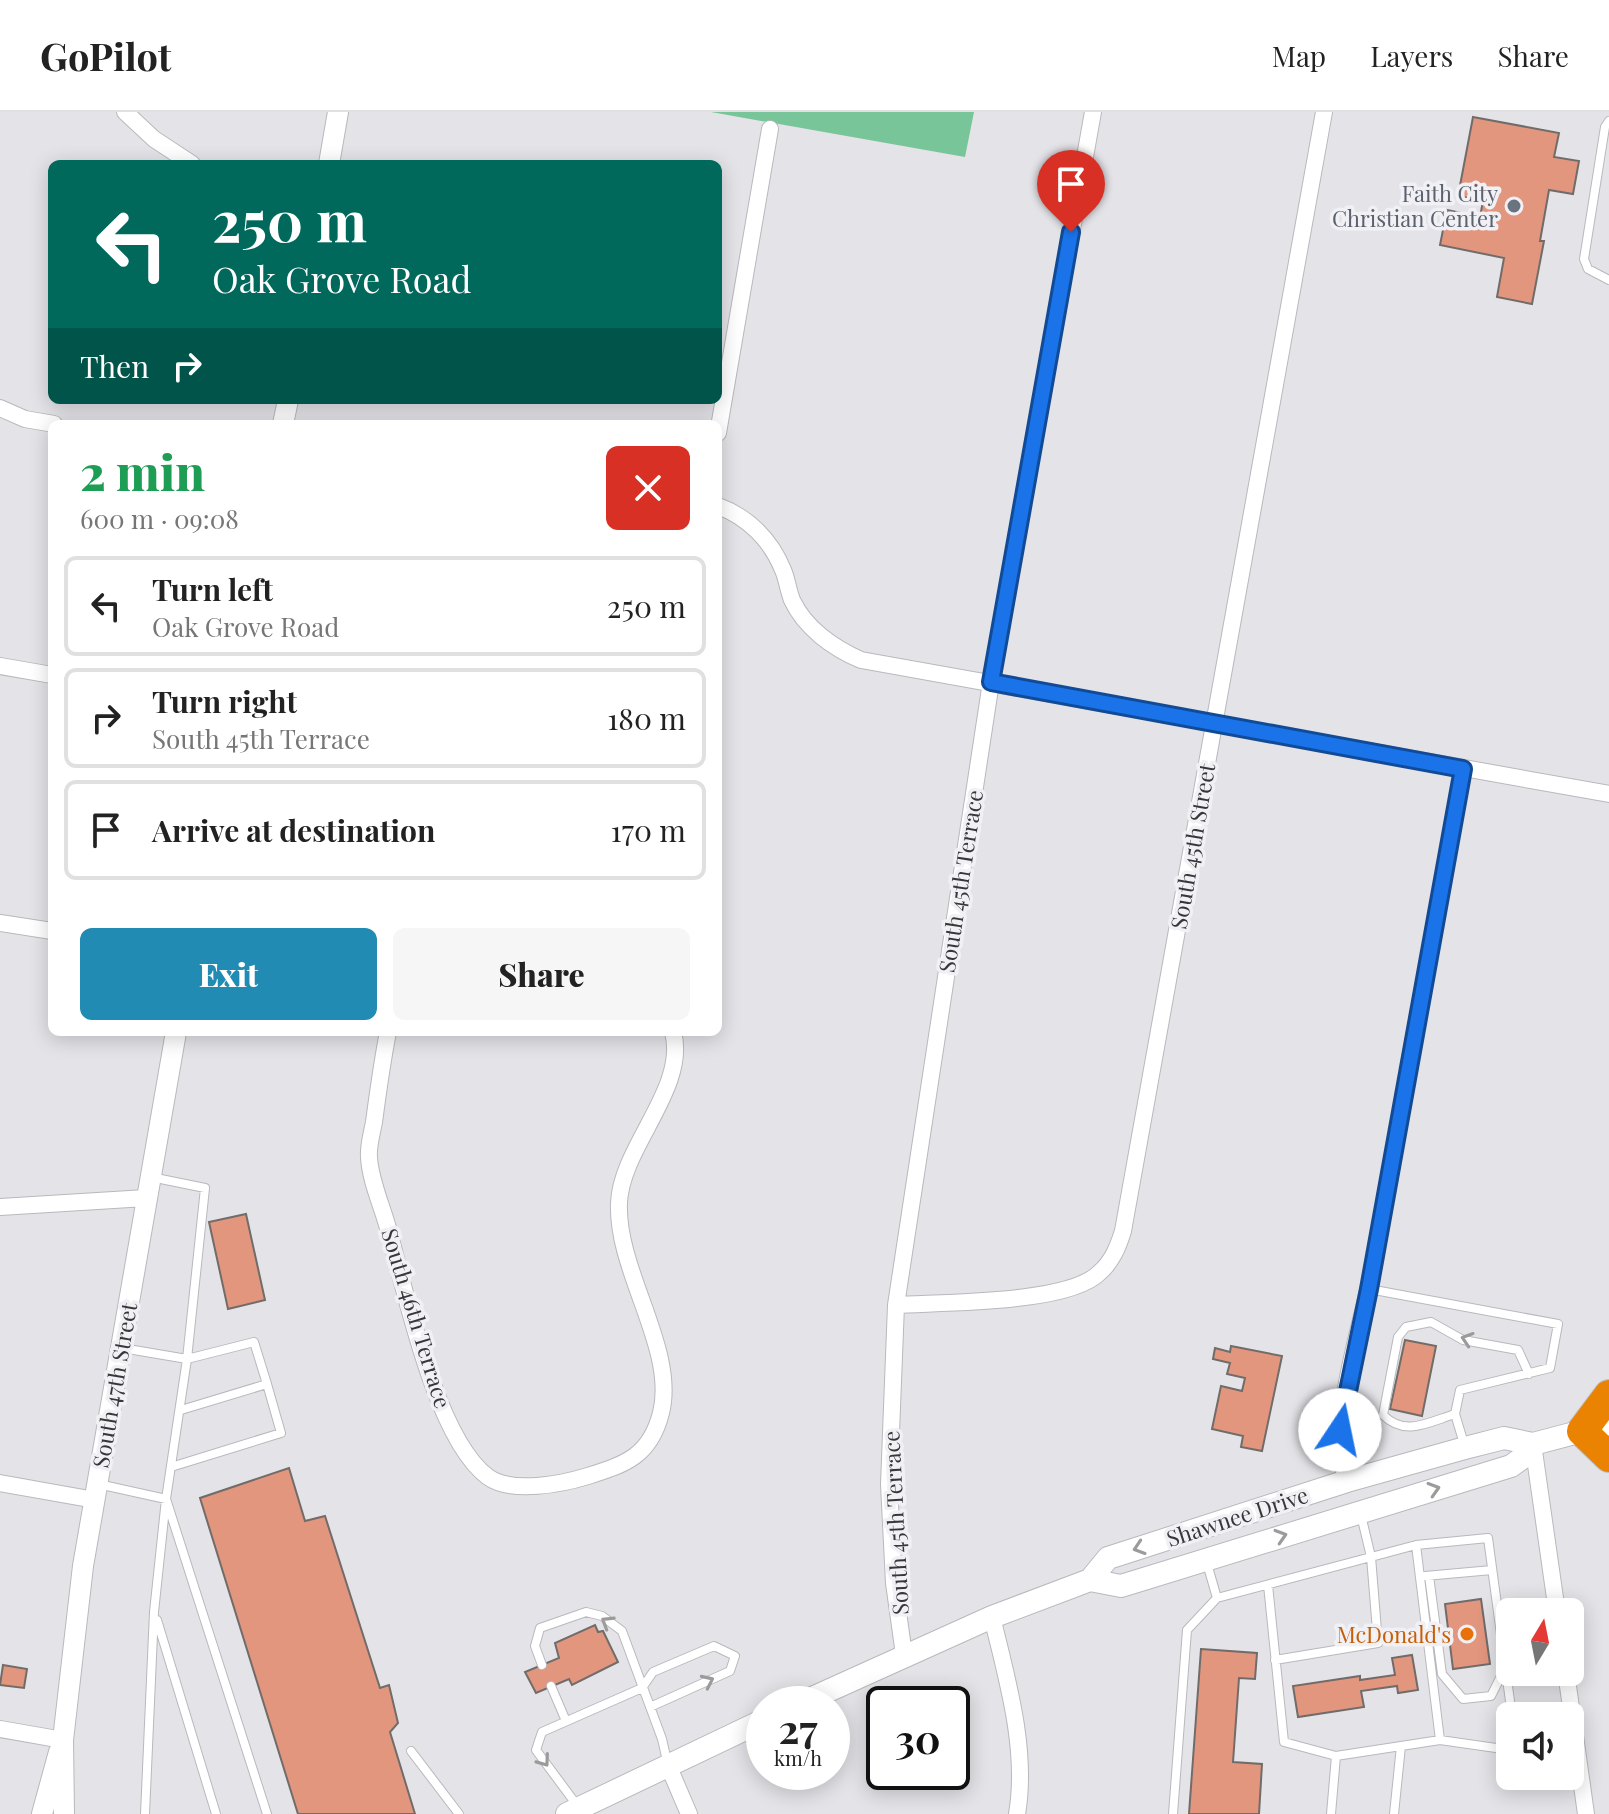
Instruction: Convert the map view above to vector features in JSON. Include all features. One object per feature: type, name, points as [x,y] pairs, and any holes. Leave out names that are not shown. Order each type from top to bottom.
[{"type":"highway","points":[[1609,1395],[1596,1427],[1609,1457]]},
{"type":"main road","name":"Shawnee Drive","points":[[838,1686],[992,1617],[1090,1580],[1108,1558],[1347,1481],[1465,1448],[1504,1438],[1533,1444],[1596,1427]]},
{"type":"main road","name":"Shawnee Drive","points":[[1090,1580],[1121,1586],[1511,1466],[1525,1456],[1533,1444]]},
{"type":"main road","points":[[1347,1481],[1360,1512]]},
{"type":"main road","points":[[1197,1529],[1206,1559]]},
{"type":"main road","points":[[573,1811],[746,1728]]},
{"type":"street","points":[[125,112],[154,139],[186,160]]},
{"type":"street","points":[[330,160],[338,112]]},
{"type":"street","name":"South 45th Terrace","points":[[904,1655],[894,1583],[889,1484],[896,1305],[991,682],[1093,112]]},
{"type":"street","name":"South 45th Street","points":[[896,1305],[1059,1293],[1099,1274],[1117,1251],[1324,112]]},
{"type":"street","points":[[720,420],[770,129]]},
{"type":"street","points":[[0,408],[25,419],[48,423]]},
{"type":"street","points":[[722,508],[751,525],[765,539],[783,570],[792,600],[805,620],[822,637],[861,660],[1609,794]]},
{"type":"street","points":[[0,666],[48,674]]},
{"type":"street","points":[[1347,1481],[1341,1465],[1340,1430],[1369,1289],[1463,769]]},
{"type":"street","points":[[0,923],[48,930]]},
{"type":"street","name":"South 47th Street","points":[[64,1814],[63,1740],[83,1566],[175,1036]]},
{"type":"street","name":"South 46th Terrace","points":[[387,1036],[369,1157],[420,1346],[452,1428],[470,1458],[490,1479],[529,1487],[557,1486],[633,1460],[651,1439],[661,1414],[665,1385],[657,1348],[621,1234],[619,1200],[632,1160],[672,1068],[673,1036]]},
{"type":"street","points":[[0,1207],[148,1188]]},
{"type":"street","points":[[1533,1444],[1555,1598]]},
{"type":"street","points":[[0,1483],[96,1492]]},
{"type":"street","points":[[992,1617],[1016,1738],[1020,1785],[1017,1814]]},
{"type":"street","points":[[0,1729],[63,1740]]},
{"type":"street","name":"South 47th Street","points":[[42,1814],[63,1740]]},
{"type":"street","points":[[668,1765],[689,1814]]},
{"type":"street","points":[[1582,1790],[1586,1814]]},
{"type":"lane","points":[[1609,121],[1605,127],[1584,259],[1588,269],[1609,280]]},
{"type":"lane","points":[[145,1814],[154,1612],[166,1499],[181,1410],[205,1188],[148,1188]]},
{"type":"lane","points":[[1369,1289],[1558,1324],[1550,1368],[1460,1390],[1455,1414],[1465,1448]]},
{"type":"lane","points":[[1455,1414],[1410,1429],[1393,1425],[1383,1415],[1398,1337],[1406,1327],[1431,1322],[1463,1340],[1518,1350],[1529,1374]]},
{"type":"lane","points":[[121,1348],[187,1359],[254,1342],[281,1433],[171,1467]]},
{"type":"lane","points":[[181,1410],[267,1384]]},
{"type":"lane","points":[[96,1492],[166,1499]]},
{"type":"lane","points":[[166,1499],[267,1814]]},
{"type":"lane","points":[[1275,1660],[1378,1643],[1371,1557],[1360,1512]]},
{"type":"lane","points":[[1173,1814],[1187,1630],[1217,1598],[1416,1545],[1488,1538],[1498,1598]]},
{"type":"lane","points":[[1416,1545],[1425,1576],[1442,1674],[1463,1699],[1491,1696],[1496,1686]]},
{"type":"lane","points":[[1206,1559],[1217,1598]]},
{"type":"lane","points":[[1425,1576],[1492,1570]]},
{"type":"lane","points":[[1425,1576],[1440,1740]]},
{"type":"lane","points":[[1268,1585],[1284,1742],[1336,1756],[1440,1740],[1496,1748]]},
{"type":"lane","points":[[154,1612],[216,1814]]},
{"type":"lane","points":[[542,1665],[535,1646],[540,1628],[586,1612],[602,1616],[622,1631],[668,1765]]},
{"type":"lane","points":[[573,1811],[536,1750],[542,1732],[642,1688],[653,1672],[714,1646],[735,1656],[730,1671],[650,1707]]},
{"type":"lane","points":[[551,1686],[566,1721]]},
{"type":"lane","points":[[1394,1814],[1401,1746]]},
{"type":"lane","points":[[411,1751],[459,1814]]},
{"type":"lane","points":[[1331,1814],[1336,1756]]},
{"type":"green space","points":[[711,112],[974,112],[965,157]]},
{"type":"building","name":"Faith City Christian Center","points":[[1473,117],[1559,133],[1554,157],[1579,161],[1573,194],[1549,190],[1540,241],[1544,241],[1532,304],[1497,297],[1504,258],[1440,245],[1447,210],[1480,217],[1483,201],[1458,196]]},
{"type":"building","points":[[246,1214],[265,1300],[228,1309],[209,1222]]},
{"type":"building","points":[[1405,1340],[1436,1346],[1422,1416],[1390,1409]]},
{"type":"building","points":[[1231,1346],[1282,1356],[1262,1451],[1241,1447],[1243,1436],[1212,1429],[1221,1386],[1242,1391],[1245,1378],[1227,1374],[1230,1363],[1213,1359],[1215,1348],[1230,1352]]},
{"type":"building","points":[[289,1468],[305,1521],[325,1516],[380,1688],[389,1685],[398,1723],[390,1732],[415,1814],[298,1814],[200,1498]]},
{"type":"building","name":"McDonald's","points":[[1481,1599],[1490,1664],[1453,1669],[1445,1604]]},
{"type":"building","points":[[595,1625],[598,1632],[603,1631],[618,1662],[572,1685],[569,1679],[536,1693],[525,1672],[559,1658],[555,1643]]},
{"type":"building","points":[[1201,1649],[1257,1653],[1255,1679],[1239,1678],[1233,1762],[1262,1764],[1259,1814],[1189,1814]]},
{"type":"building","points":[[1412,1655],[1418,1690],[1398,1693],[1397,1686],[1361,1691],[1364,1707],[1298,1717],[1293,1686],[1360,1676],[1360,1680],[1395,1675],[1392,1658]]},
{"type":"building","points":[[3,1665],[27,1669],[24,1688],[0,1685]]},
{"type":"place","name":"Faith City Christian Center","points":[[1514,206]]},
{"type":"place","name":"McDonald's","points":[[1467,1634]]},
{"type":"route","points":[[1071,232],[991,682],[1463,769],[1369,1289],[1340,1430]]}]
